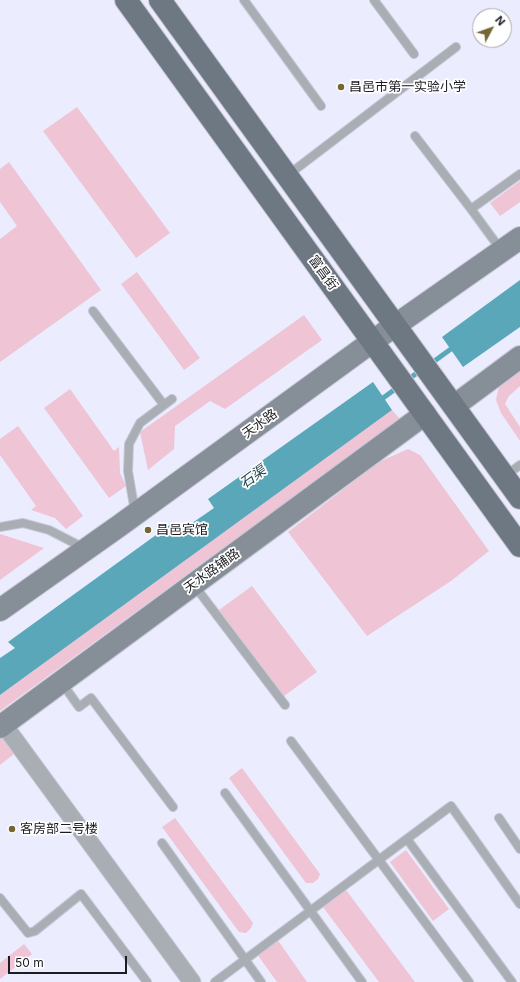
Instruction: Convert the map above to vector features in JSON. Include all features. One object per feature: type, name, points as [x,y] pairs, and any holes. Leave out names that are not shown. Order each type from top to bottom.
[{"type":"main road","name":"富昌街","points":[[126,0],[520,546]]},
{"type":"main road","points":[[160,0],[448,398],[512,471],[520,498]]},
{"type":"street","name":"天水路","points":[[0,610],[87,549],[372,341],[520,238]]},
{"type":"street","points":[[448,398],[520,357]]},
{"type":"street","name":"天水路辅路","points":[[2,726],[194,584],[421,409]]},
{"type":"street","points":[[2,726],[192,982]]},
{"type":"lane","points":[[244,0],[321,106]]},
{"type":"lane","points":[[374,0],[414,54]]},
{"type":"lane","points":[[287,175],[456,47]]},
{"type":"lane","points":[[415,136],[502,251]]},
{"type":"lane","points":[[471,209],[520,174]]},
{"type":"lane","points":[[93,311],[164,405]]},
{"type":"lane","points":[[135,514],[128,471],[129,444],[140,422],[172,399]]},
{"type":"lane","points":[[0,527],[23,523],[49,530],[87,549]]},
{"type":"lane","points":[[194,584],[285,706]]},
{"type":"lane","points":[[61,682],[79,707],[91,698],[173,807]]},
{"type":"lane","points":[[291,741],[469,982]]},
{"type":"lane","points":[[225,793],[362,982]]},
{"type":"lane","points":[[215,982],[451,806],[520,904]]},
{"type":"lane","points":[[499,818],[520,849]]},
{"type":"lane","points":[[407,839],[512,982]]},
{"type":"lane","points":[[162,843],[261,982]]},
{"type":"lane","points":[[1,903],[28,934],[35,931],[81,894],[148,982]]},
{"type":"shaded area","points":[[77,107],[170,233],[136,258],[43,131]]},
{"type":"shaded area","points":[[9,162],[101,290],[0,362],[0,239],[17,226],[0,202],[0,169]]},
{"type":"shaded area","points":[[520,181],[520,202],[500,216],[490,203]]},
{"type":"shaded area","points":[[137,272],[200,358],[184,370],[121,284]]},
{"type":"shaded area","points":[[304,315],[322,340],[225,409],[210,401],[175,426],[174,449],[148,470],[140,432]]},
{"type":"shaded area","points":[[520,370],[520,386],[509,396],[505,404],[520,427],[520,441],[501,413],[496,400],[499,386]]},
{"type":"shaded area","points":[[70,389],[114,451],[119,447],[120,473],[126,486],[109,498],[44,408]]},
{"type":"shaded area","points":[[392,410],[400,419],[0,711],[0,695]]},
{"type":"shaded area","points":[[18,426],[83,516],[66,529],[55,518],[31,510],[36,506],[0,455],[0,439]]},
{"type":"shaded area","points":[[408,449],[420,455],[489,551],[451,581],[367,636],[288,532],[379,462]]},
{"type":"shaded area","points":[[0,534],[44,548],[0,580]]},
{"type":"shaded area","points":[[252,586],[317,672],[284,696],[219,610]]},
{"type":"shaded area","points":[[1,736],[14,754],[0,765],[0,737]]},
{"type":"shaded area","points":[[242,768],[320,874],[318,879],[313,883],[306,883],[229,778]]},
{"type":"shaded area","points":[[175,818],[253,923],[251,928],[246,933],[239,932],[162,827]]},
{"type":"shaded area","points":[[406,850],[449,909],[433,921],[390,862]]},
{"type":"shaded area","points":[[346,890],[415,982],[379,982],[323,907]]},
{"type":"shaded area","points":[[277,939],[307,982],[277,982],[257,954]]},
{"type":"shaded area","points":[[24,944],[32,954],[0,979],[0,963]]},
{"type":"water","points":[[520,280],[520,327],[463,367],[442,337]]},
{"type":"water","points":[[373,382],[392,410],[0,695],[0,658],[15,648],[8,642],[174,522],[182,530],[214,508],[208,499]]},
{"type":"waterway","name":"石渠","points":[[429,365],[455,346]]},
{"type":"waterway","name":"石渠","points":[[406,381],[421,370]]},
{"type":"waterway","name":"石渠","points":[[379,401],[398,387]]},
{"type":"place","name":"昌邑市第一实验小学","points":[[341,87]]},
{"type":"place","name":"昌邑宾馆","points":[[148,530]]},
{"type":"place","name":"客房部二号楼","points":[[12,829]]}]
